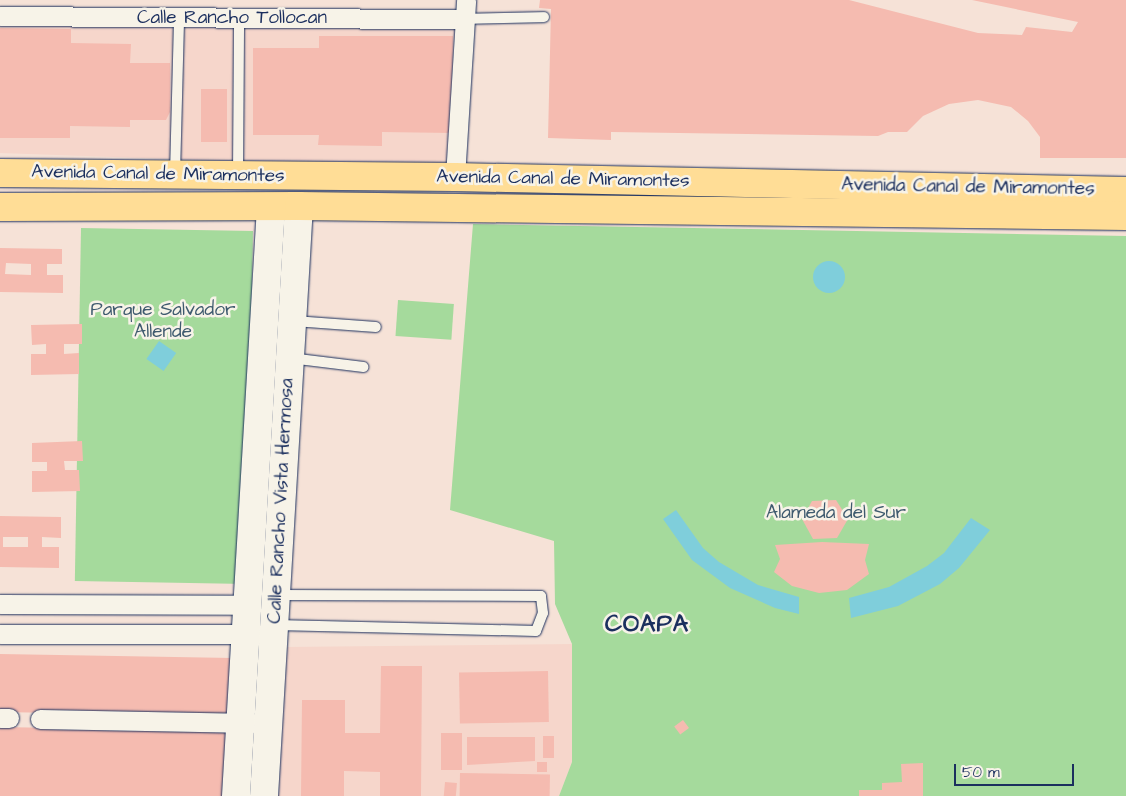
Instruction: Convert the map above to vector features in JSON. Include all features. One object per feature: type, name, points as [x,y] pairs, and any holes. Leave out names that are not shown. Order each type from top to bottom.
[{"type":"main road","name":"Avenida Canal de Miramontes","points":[[0,173],[455,177],[1126,191]]},
{"type":"main road","name":"Avenida Canal de Miramontes","points":[[0,207],[299,206],[1126,216]]},
{"type":"street","points":[[455,177],[466,0]]},
{"type":"street","name":"Calle Rancho Tollocan","points":[[0,16],[464,20]]},
{"type":"street","name":"Calle Rancho Vista Hermosa","points":[[236,796],[246,605],[277,320],[299,206]]},
{"type":"street","name":"Calle Rancho Vista Hermosa","points":[[264,796],[288,358],[277,320],[271,207]]},
{"type":"street","points":[[246,605],[7,604],[7,634],[244,635],[274,629]]},
{"type":"street","points":[[40,719],[268,724]]},
{"type":"lane","points":[[175,175],[179,17]]},
{"type":"lane","points":[[464,20],[544,17]]},
{"type":"lane","points":[[238,175],[240,18]]},
{"type":"lane","points":[[277,320],[376,327]]},
{"type":"lane","points":[[288,358],[363,367]]},
{"type":"lane","points":[[274,629],[536,631],[543,613],[541,596],[276,595]]},
{"type":"shaded area","points":[[0,10],[466,26],[461,169],[0,153]]},
{"type":"shaded area","points":[[572,644],[572,762],[559,796],[276,796],[286,647]]},
{"type":"green space","name":"Alameda del Sur","points":[[473,224],[1126,236],[1126,796],[559,796],[572,762],[572,644],[555,604],[554,541],[450,510]]},
{"type":"green space","name":"Parque Salvador Allende","points":[[81,228],[253,231],[247,584],[75,581]]},
{"type":"green space","points":[[398,300],[454,304],[451,340],[395,336]]},
{"type":"water","points":[[829,261],[835,262],[840,266],[844,271],[844,283],[840,288],[835,292],[829,293],[823,292],[818,288],[814,283],[813,277],[814,271],[818,266],[823,262]]},
{"type":"water","points":[[159,341],[176,353],[164,371],[146,359]]},
{"type":"water","points":[[676,510],[703,548],[719,562],[758,585],[799,597],[799,614],[775,608],[730,588],[692,560],[663,519]]},
{"type":"water","points":[[971,518],[990,530],[959,568],[940,584],[898,606],[851,618],[849,598],[889,587],[927,566],[944,553]]},
{"type":"building","points":[[540,0],[849,0],[978,33],[1022,35],[1026,27],[1072,32],[1078,22],[972,0],[1126,0],[1126,158],[1040,158],[1040,137],[1028,121],[1011,107],[978,100],[949,104],[923,116],[907,132],[888,132],[878,136],[611,132],[611,140],[548,138],[551,9],[539,8]]},
{"type":"building","points":[[0,28],[71,29],[71,43],[131,44],[130,63],[170,63],[170,112],[166,120],[130,120],[130,127],[70,126],[70,138],[0,138]]},
{"type":"building","points":[[319,36],[453,36],[452,133],[382,132],[382,146],[318,145],[319,135],[253,135],[253,48],[319,48]]},
{"type":"building","points":[[201,89],[227,89],[227,142],[201,142]]},
{"type":"building","points":[[0,248],[62,249],[62,264],[47,264],[47,275],[63,275],[63,293],[0,292]],"holes":[[[6,263],[31,264],[31,275],[5,274]]]},
{"type":"building","points":[[82,324],[82,344],[64,344],[64,354],[79,353],[79,374],[31,375],[31,354],[46,354],[46,344],[32,345],[31,325]]},
{"type":"building","points":[[82,441],[83,461],[64,461],[65,470],[79,470],[80,491],[32,492],[32,471],[47,471],[47,462],[32,462],[32,443]]},
{"type":"building","points":[[836,500],[848,519],[837,538],[813,539],[802,519],[812,501]]},
{"type":"building","points":[[0,516],[61,517],[61,538],[42,537],[42,547],[59,547],[59,568],[0,567]],"holes":[[[3,537],[28,537],[28,547],[3,547]]]},
{"type":"building","points":[[822,542],[869,544],[865,560],[869,574],[847,590],[819,593],[792,586],[774,572],[780,559],[775,545]]},
{"type":"building","points":[[0,654],[233,658],[232,716],[0,712]]},
{"type":"building","points":[[381,666],[422,666],[421,796],[380,796],[380,772],[344,771],[344,796],[301,796],[302,700],[345,700],[345,733],[380,733]]},
{"type":"building","points":[[548,671],[549,722],[460,724],[459,673]]},
{"type":"building","points":[[683,720],[689,728],[680,735],[674,727]]},
{"type":"building","points":[[0,727],[227,731],[226,796],[0,796]]},
{"type":"building","points":[[441,733],[462,733],[462,770],[441,770]]},
{"type":"building","points":[[543,736],[554,736],[554,758],[543,758]]},
{"type":"building","points":[[467,737],[535,737],[535,761],[467,765]]},
{"type":"building","points":[[537,762],[547,762],[547,772],[537,772]]},
{"type":"building","points":[[923,763],[923,796],[859,796],[859,790],[882,790],[882,783],[902,782],[901,764]]},
{"type":"building","points":[[460,773],[550,775],[550,796],[460,796]]},
{"type":"building","points":[[445,782],[457,783],[456,796],[444,796]]},
{"type":"district","name":"COAPA","points":[[647,625]]}]
